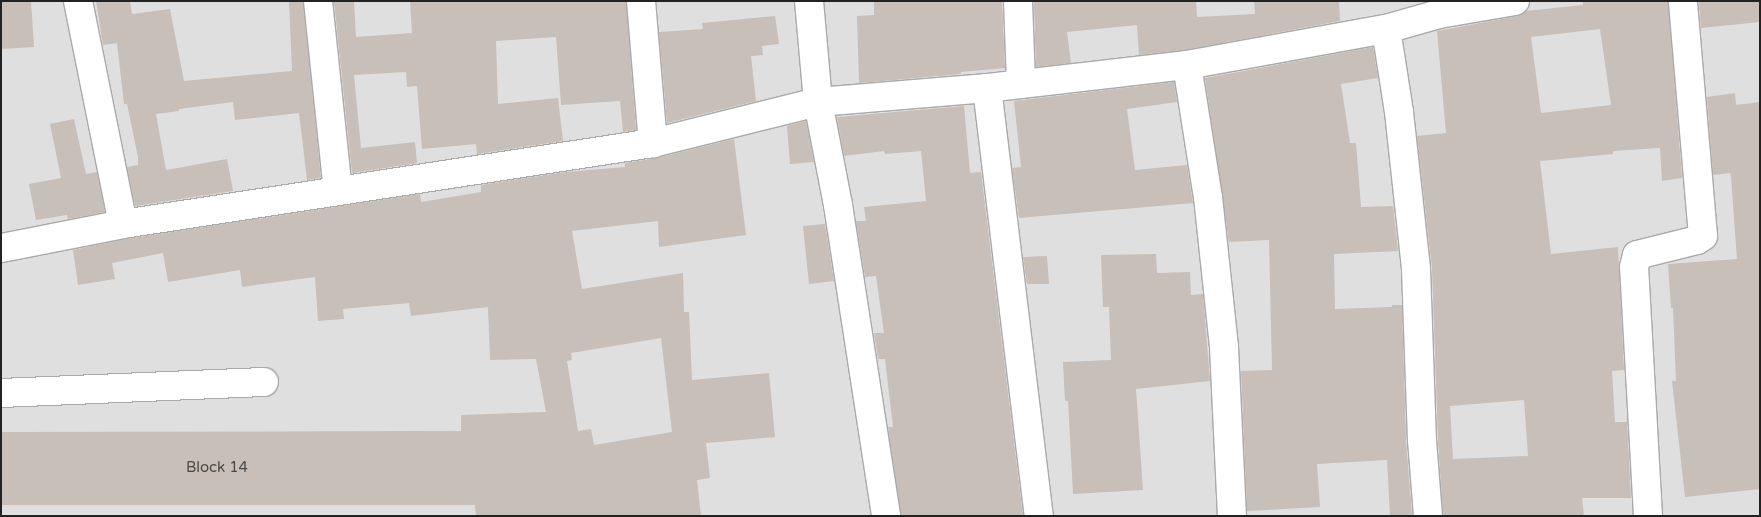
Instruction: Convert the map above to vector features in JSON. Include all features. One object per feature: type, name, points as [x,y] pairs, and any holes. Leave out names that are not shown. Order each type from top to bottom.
[{"type":"street","points":[[78,1],[123,224]]},
{"type":"street","points":[[318,1],[338,191]]},
{"type":"street","points":[[641,1],[653,143]]},
{"type":"street","points":[[809,1],[818,102],[838,205],[886,516]]},
{"type":"street","points":[[1018,1],[1021,84]]},
{"type":"street","points":[[1,248],[123,224],[653,143],[818,102],[986,88],[1187,65],[1386,29],[1438,8],[1515,1]]},
{"type":"street","points":[[1648,516],[1634,267],[1637,255],[1697,240],[1703,236],[1683,1]]},
{"type":"street","points":[[1386,29],[1399,112],[1416,269],[1422,440],[1428,516]]},
{"type":"street","points":[[1187,65],[1208,197],[1224,347],[1232,516]]},
{"type":"street","points":[[986,88],[1039,516]]},
{"type":"street","points":[[1,393],[264,382]]},
{"type":"shaded area","points":[[1,1],[1760,1],[1760,516],[1,516]]},
{"type":"building","points":[[1,1],[31,1],[34,47],[1,49]]},
{"type":"building","points":[[96,1],[130,1],[132,14],[170,9],[184,81],[292,71],[289,1],[303,1],[321,178],[307,180],[299,113],[235,120],[233,102],[179,109],[179,111],[156,114],[166,170],[227,159],[233,191],[135,206],[127,167],[138,165],[138,157],[127,104],[124,104],[117,43],[103,45]]},
{"type":"building","points":[[334,1],[354,1],[356,37],[412,33],[410,1],[626,1],[636,130],[623,132],[620,101],[561,105],[556,37],[496,41],[498,104],[558,98],[563,141],[477,154],[476,144],[422,149],[417,86],[407,87],[406,72],[354,75],[361,148],[415,142],[417,163],[352,173]]},
{"type":"building","points":[[874,1],[1002,1],[1005,68],[859,83],[857,16],[874,15]]},
{"type":"building","points":[[1034,1],[1196,1],[1197,17],[1255,14],[1254,1],[1339,1],[1340,21],[1185,50],[1139,55],[1137,25],[1067,32],[1071,63],[1036,67]]},
{"type":"building","points":[[1583,1],[1668,1],[1682,178],[1662,181],[1660,148],[1613,151],[1613,154],[1540,161],[1551,254],[1618,247],[1624,370],[1612,371],[1615,422],[1627,422],[1631,498],[1582,498],[1584,516],[1443,516],[1438,439],[1432,268],[1417,136],[1446,133],[1437,31],[1518,16],[1526,11],[1583,5]],"holes":[[[1600,29],[1611,105],[1541,113],[1531,37]],[[1524,400],[1528,456],[1453,459],[1450,406]]]},
{"type":"building","points":[[1699,1],[1760,1],[1760,22],[1701,28]]},
{"type":"building","points":[[775,16],[779,44],[762,46],[763,55],[751,56],[756,101],[667,123],[659,32],[703,29],[702,23]]},
{"type":"building","points":[[1373,47],[1378,78],[1341,84],[1350,143],[1356,143],[1361,207],[1393,206],[1398,251],[1334,254],[1335,309],[1402,305],[1406,441],[1412,516],[1390,516],[1387,460],[1317,464],[1320,507],[1247,511],[1241,371],[1272,370],[1269,240],[1229,242],[1205,78]]},
{"type":"building","points":[[1174,82],[1177,102],[1127,109],[1135,170],[1187,165],[1193,203],[1019,218],[1012,168],[1021,167],[1014,101]]},
{"type":"building","points":[[1735,93],[1736,105],[1760,102],[1760,489],[1685,497],[1672,381],[1676,381],[1673,308],[1671,308],[1668,264],[1737,259],[1731,177],[1730,173],[1713,175],[1707,97]]},
{"type":"building","points":[[964,106],[970,173],[981,172],[1023,516],[901,516],[888,427],[893,427],[885,359],[878,359],[874,333],[884,333],[876,276],[865,277],[856,221],[866,221],[864,207],[926,201],[921,151],[885,154],[884,151],[844,156],[837,117]]},
{"type":"building","points":[[74,119],[86,174],[97,172],[105,212],[68,219],[67,215],[36,220],[29,184],[61,178],[50,124]]},
{"type":"building","points":[[806,121],[814,162],[790,164],[787,126]]},
{"type":"building","points":[[734,139],[746,235],[659,247],[658,221],[572,231],[582,289],[683,273],[684,312],[689,312],[692,380],[769,373],[775,437],[706,443],[710,478],[697,480],[701,516],[476,516],[475,505],[1,505],[1,432],[461,431],[461,415],[546,412],[536,359],[490,360],[488,307],[411,316],[409,303],[343,309],[344,319],[318,321],[315,277],[242,287],[240,270],[168,282],[163,253],[112,263],[115,279],[78,285],[73,250],[126,239],[420,194],[421,202],[481,192],[481,185],[566,172],[625,167],[625,163],[657,158]],"holes":[[[661,338],[672,432],[594,445],[591,429],[578,431],[567,361],[572,360],[571,353]]]},
{"type":"building","points":[[825,224],[834,281],[809,284],[803,226]]},
{"type":"building","points":[[1156,254],[1157,273],[1190,272],[1191,295],[1203,294],[1210,381],[1136,389],[1143,490],[1073,494],[1068,401],[1065,401],[1063,362],[1111,360],[1109,307],[1103,307],[1101,255]]},
{"type":"building","points":[[1047,256],[1049,284],[1027,284],[1023,257]]}]
